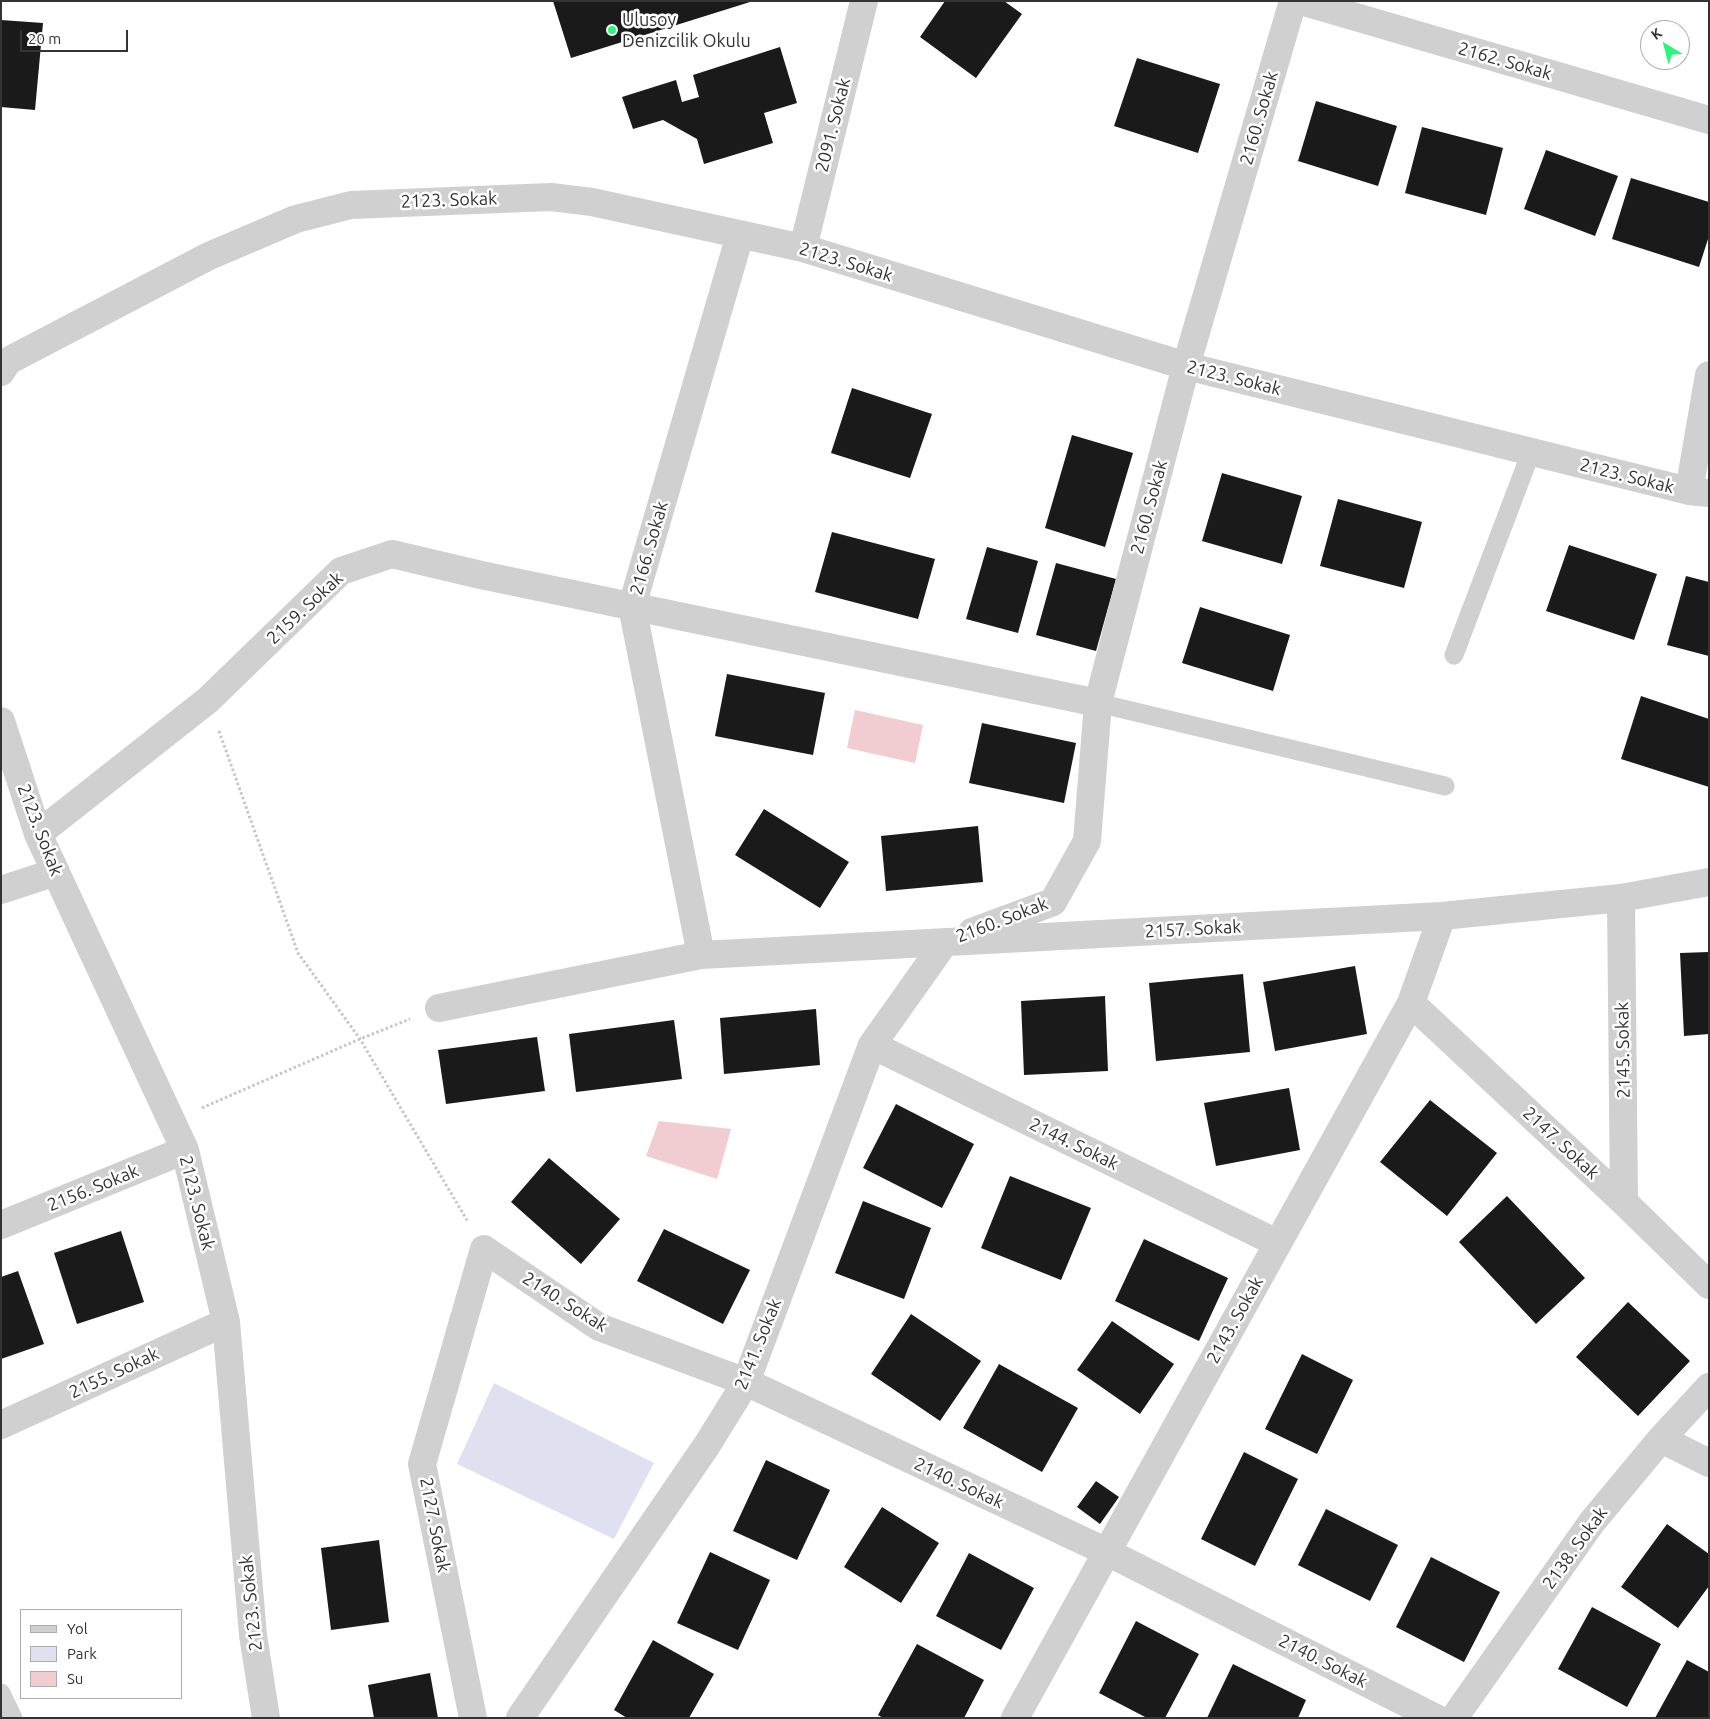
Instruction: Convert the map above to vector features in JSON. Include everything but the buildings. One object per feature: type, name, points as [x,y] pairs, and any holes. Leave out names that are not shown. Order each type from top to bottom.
[{"type":"street","name":"2091. Sokak","points":[[803,248],[864,1]]},
{"type":"street","name":"2160. Sokak","points":[[945,942],[1053,902],[1087,841],[1098,702],[1186,366],[1293,1]]},
{"type":"street","name":"2162. Sokak","points":[[1302,1],[1709,120]]},
{"type":"street","name":"2123. Sokak","points":[[4,360],[209,256],[296,218],[351,205],[551,196],[592,202],[803,248],[1186,366],[1699,492]]},
{"type":"street","name":"2166. Sokak","points":[[701,956],[632,606],[740,235]]},
{"type":"street","points":[[1699,492],[1709,375]]},
{"type":"street","name":"2159. Sokak","points":[[38,834],[208,700],[340,571],[392,554],[480,575],[1098,702]]},
{"type":"street","name":"2123. Sokak","points":[[1,721],[38,834],[185,1150],[226,1322],[253,1634],[266,1718]]},
{"type":"street","points":[[1,890],[56,872]]},
{"type":"street","name":"2157. Sokak","points":[[439,1008],[701,956],[1442,916],[1622,898],[1709,882]]},
{"type":"street","name":"2145. Sokak","points":[[1622,898],[1624,1202]]},
{"type":"street","name":"2143. Sokak","points":[[1015,1718],[1411,1003],[1442,916]]},
{"type":"street","name":"2141. Sokak","points":[[520,1718],[707,1445],[746,1382],[872,1045],[945,942]]},
{"type":"street","name":"2147. Sokak","points":[[1411,1003],[1624,1202],[1709,1285]]},
{"type":"street","name":"2144. Sokak","points":[[872,1045],[1277,1243]]},
{"type":"street","name":"2156. Sokak","points":[[1,1225],[185,1150]]},
{"type":"street","name":"2140. Sokak","points":[[484,1249],[599,1327],[746,1382],[1107,1552],[1436,1718]]},
{"type":"street","name":"2127. Sokak","points":[[473,1718],[422,1464],[484,1249]]},
{"type":"street","name":"2155. Sokak","points":[[1,1425],[226,1322]]},
{"type":"street","name":"2138. Sokak","points":[[1454,1718],[1592,1522],[1661,1439],[1709,1387]]},
{"type":"street","points":[[1661,1439],[1709,1463]]},
{"type":"lane","points":[[1454,656],[1531,452]]},
{"type":"lane","points":[[1098,702],[1445,786]]},
{"type":"lane","points":[[1,1693],[13,1718]]},
{"type":"path","points":[[208,700],[298,953],[360,1039],[484,1249]]},
{"type":"path","points":[[171,1121],[360,1039],[439,1008]]},
{"type":"green space","points":[[494,1383],[654,1463],[614,1539],[457,1464]]},
{"type":"water","points":[[855,710],[923,725],[915,763],[847,748]]},
{"type":"water","points":[[659,1121],[731,1129],[717,1179],[646,1156]]},
{"type":"place","name":"Ulusoy Denizcilik Okulu","points":[[612,30]]}]
